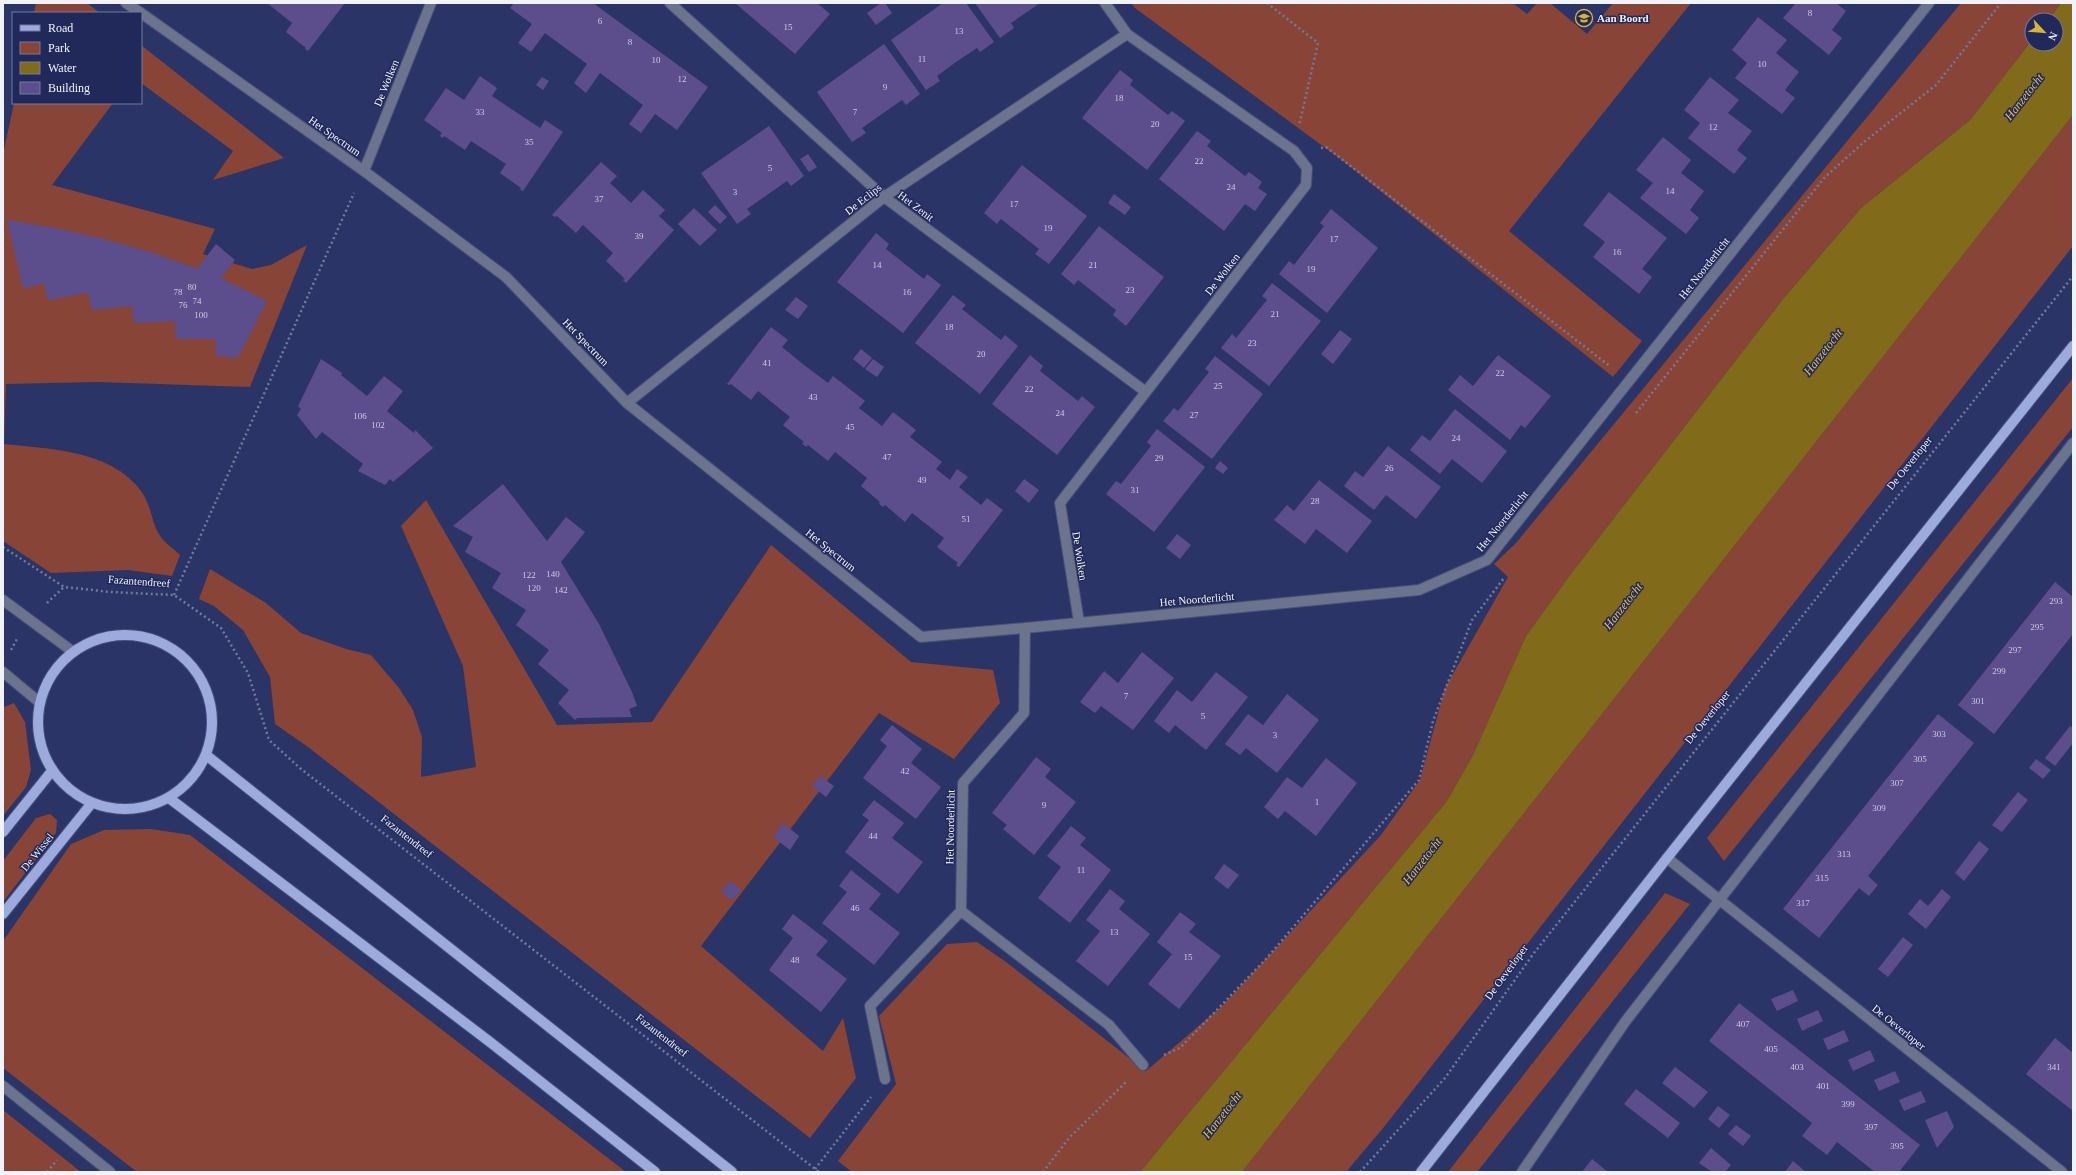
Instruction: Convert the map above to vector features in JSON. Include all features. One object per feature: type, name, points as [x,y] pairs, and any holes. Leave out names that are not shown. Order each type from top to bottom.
[{"type":"main road","points":[[1422,1172],[1667,858],[2073,346]]},
{"type":"main road","points":[[134,634],[165,644],[191,664],[207,691],[213,723],[206,755],[192,780],[169,798],[131,810],[91,804],[68,791],[51,772],[38,739],[39,702],[51,674],[72,651],[101,637],[134,634]]},
{"type":"main road","points":[[206,755],[732,1172]]},
{"type":"main road","points":[[3,832],[51,772]]},
{"type":"main road","points":[[169,798],[490,1042],[655,1172]]},
{"type":"main road","name":"De Wissel","points":[[3,914],[91,804]]},
{"type":"street","name":"Het Spectrum","points":[[126,3],[140,12]]},
{"type":"street","name":"De Wolken","points":[[364,171],[431,3]]},
{"type":"street","name":"Het Zenit","points":[[670,3],[884,197],[1146,392]]},
{"type":"street","name":"De Wolken","points":[[1079,622],[1060,503],[1306,186],[1307,168],[1294,151],[1127,34],[1105,3]]},
{"type":"street","name":"Het Noorderlicht","points":[[961,911],[963,783],[1024,713],[1025,628],[1412,591],[1426,587],[1486,560],[1929,3]]},
{"type":"street","name":"Het Spectrum","points":[[142,14],[364,171],[506,277],[627,403],[921,637],[1025,628]]},
{"type":"street","name":"De Eclips","points":[[627,403],[884,197],[1127,34]]},
{"type":"street","points":[[1522,1172],[1625,1022],[1721,901],[2073,443]]},
{"type":"street","points":[[3,600],[72,651]]},
{"type":"street","points":[[3,672],[39,702]]},
{"type":"street","name":"De Oeverloper","points":[[1667,858],[2062,1172]]},
{"type":"street","points":[[885,1079],[870,1006],[961,911],[1109,1025],[1143,1065]]},
{"type":"street","points":[[3,1086],[110,1172]]},
{"type":"path","points":[[1267,3],[1318,43],[1294,151],[1326,147],[1650,396]]},
{"type":"path","points":[[1635,415],[1826,177],[1864,142],[1936,85],[2001,3]]},
{"type":"path","points":[[174,595],[364,171]]},
{"type":"path","name":"De Oeverloper","points":[[1360,1172],[1445,1078],[1534,953],[2073,276]]},
{"type":"path","name":"Fazantendreef","points":[[3,547],[64,587],[110,592],[174,595],[221,628],[248,673],[269,740],[301,769],[819,1172]]},
{"type":"path","points":[[1043,1172],[1069,1138],[1143,1065],[1180,1048],[1266,960],[1419,780],[1433,721],[1472,620],[1508,573]]},
{"type":"path","points":[[815,1169],[885,1079]]},
{"type":"green space","points":[[36,3],[87,3],[99,12],[34,12]]},
{"type":"green space","points":[[1131,3],[1513,3],[1527,14],[1537,3],[1550,3],[1587,34],[1613,3],[1691,3],[1509,231],[1642,341],[1613,377],[1343,161],[1135,8]]},
{"type":"green space","points":[[1961,3],[2061,3],[2054,12],[2024,12],[2024,50],[1970,120],[1861,208],[1783,299],[1570,575],[1526,636],[1473,755],[1447,801],[1140,1172],[852,1172],[838,1161],[896,1084],[879,1016],[947,944],[977,942],[1006,962],[1146,1071],[1222,1006],[1381,835],[1420,780],[1445,688],[1508,577],[1494,564],[1516,543]]},
{"type":"green space","points":[[142,46],[284,158],[213,180],[233,151],[142,84]]},
{"type":"green space","points":[[14,104],[112,104],[52,185],[215,229],[203,254],[252,269],[271,265],[307,245],[250,387],[98,382],[6,384],[4,444],[60,450],[97,459],[128,477],[144,496],[156,529],[161,537],[180,555],[172,576],[128,570],[51,573],[3,541],[3,154]]},
{"type":"green space","points":[[2073,115],[2073,246],[1384,1127],[1346,1172],[1242,1172]]},
{"type":"green space","points":[[2073,378],[2073,427],[1724,861],[1707,838]]},
{"type":"green space","points":[[426,500],[557,725],[652,722],[771,545],[911,662],[993,670],[1000,703],[954,759],[879,713],[701,946],[823,1051],[843,1018],[856,1078],[810,1138],[308,747],[275,724],[270,677],[243,630],[214,606],[199,599],[210,569],[266,603],[301,633],[346,649],[371,655],[399,688],[413,710],[422,737],[421,777],[476,767],[463,666],[401,526]]},
{"type":"green space","points":[[14,703],[25,722],[31,770],[26,787],[3,816],[3,712],[4,707]]},
{"type":"green space","points":[[50,814],[57,820],[56,833],[3,902],[3,861],[36,818]]},
{"type":"green space","points":[[151,829],[190,835],[626,1172],[137,1172],[3,1068],[3,941],[71,844],[104,830]]},
{"type":"green space","points":[[1665,893],[1690,904],[1477,1172],[1448,1172]]},
{"type":"green space","points":[[3,1110],[81,1172],[3,1172]]},
{"type":"water","name":"Hanzetocht","points":[[2061,3],[2073,3],[2073,115],[1242,1172],[1140,1172],[1447,801],[1473,755],[1526,636],[1570,575],[1783,299],[1861,208],[1970,120],[2024,50],[2024,52],[2064,52],[2064,12],[2054,12]]},
{"type":"building","points":[[267,3],[345,3],[308,51],[286,32],[292,23]]},
{"type":"building","points":[[514,3],[593,3],[708,87],[677,130],[655,114],[641,133],[629,124],[643,105],[600,73],[586,93],[574,83],[587,64],[545,33],[531,52],[518,43],[532,24],[510,8]]},
{"type":"building","points":[[735,3],[817,3],[830,14],[795,54]]},
{"type":"building","points":[[881,3],[885,3],[892,13],[876,25],[867,13]]},
{"type":"building","points":[[943,3],[966,3],[994,42],[980,52],[977,48],[956,62],[937,76],[940,81],[926,90],[891,40]]},
{"type":"building","points":[[975,3],[1040,3],[1011,23],[1014,28],[1000,38]]},
{"type":"building","points":[[1796,3],[1836,3],[1846,11],[1832,30],[1842,38],[1829,55],[1783,18]]},
{"type":"building","points":[[1758,17],[1787,40],[1776,53],[1799,72],[1785,90],[1795,98],[1782,114],[1735,78],[1747,63],[1732,50]]},
{"type":"building","points":[[884,44],[920,94],[906,105],[902,100],[862,128],[866,133],[852,142],[817,92]]},
{"type":"building","points":[[1120,70],[1133,80],[1130,85],[1168,115],[1172,111],[1185,121],[1147,170],[1082,118]]},
{"type":"building","points":[[480,76],[497,88],[492,96],[540,128],[545,120],[563,132],[523,191],[500,173],[506,164],[471,141],[465,150],[444,136],[443,138],[440,136],[442,133],[424,120],[446,88],[464,100]]},
{"type":"building","points":[[542,77],[549,81],[543,90],[536,85]]},
{"type":"building","points":[[1710,77],[1739,100],[1728,113],[1752,131],[1737,150],[1747,158],[1734,174],[1688,138],[1700,123],[1684,110]]},
{"type":"building","points":[[769,126],[804,176],[791,186],[787,181],[747,209],[751,214],[737,224],[701,173]]},
{"type":"building","points":[[1197,131],[1211,141],[1207,146],[1245,176],[1249,172],[1262,182],[1258,188],[1267,194],[1255,211],[1245,204],[1224,231],[1159,179]]},
{"type":"building","points":[[1663,137],[1691,160],[1681,173],[1704,191],[1690,210],[1699,218],[1686,234],[1640,198],[1653,183],[1636,170]]},
{"type":"building","points":[[808,154],[817,167],[809,172],[800,159]]},
{"type":"building","points":[[601,162],[617,176],[610,183],[631,203],[643,190],[665,210],[659,216],[674,230],[626,283],[623,280],[625,279],[606,261],[613,253],[583,225],[576,233],[557,216],[555,217],[552,215]]},
{"type":"building","points":[[1022,165],[1087,216],[1049,264],[1035,254],[1039,249],[1001,219],[997,224],[984,213]]},
{"type":"building","points":[[1609,192],[1667,238],[1642,269],[1652,277],[1639,294],[1593,257],[1605,242],[1583,225]]},
{"type":"building","points":[[1114,194],[1131,207],[1125,215],[1108,203]]},
{"type":"building","points":[[715,205],[727,217],[720,224],[708,212]]},
{"type":"building","points":[[694,208],[717,230],[700,246],[678,224]]},
{"type":"building","points":[[1331,209],[1378,248],[1327,313],[1279,274],[1289,261],[1294,265],[1324,226],[1320,223]]},
{"type":"building","points":[[7,220],[56,228],[104,239],[151,252],[197,269],[216,244],[235,260],[221,278],[267,301],[238,358],[216,356],[216,339],[176,339],[175,321],[134,323],[132,306],[92,310],[88,293],[48,300],[44,283],[23,289]]},
{"type":"building","points":[[1099,226],[1164,277],[1126,326],[1113,315],[1116,310],[1078,280],[1074,285],[1061,274]]},
{"type":"building","points":[[876,233],[889,244],[886,249],[924,279],[927,274],[941,285],[903,333],[837,282]]},
{"type":"building","points":[[1272,283],[1321,321],[1269,386],[1221,348],[1232,334],[1236,338],[1267,300],[1262,296]]},
{"type":"building","points":[[953,295],[966,305],[962,309],[1001,340],[1005,335],[1018,346],[980,394],[915,343]]},
{"type":"building","points":[[796,297],[808,306],[798,319],[785,310]]},
{"type":"building","points":[[771,327],[788,340],[782,347],[828,383],[833,376],[865,401],[859,408],[882,426],[893,412],[916,430],[910,437],[942,462],[936,469],[950,480],[957,469],[968,477],[959,487],[981,505],[987,498],[1003,510],[959,567],[956,565],[958,563],[937,547],[944,538],[912,513],[905,522],[885,505],[883,507],[879,504],[880,502],[861,486],[867,478],[835,452],[828,461],[808,445],[806,447],[802,443],[804,442],[783,425],[790,417],[758,391],[751,400],[731,384],[727,384]]},
{"type":"building","points":[[1340,330],[1352,339],[1333,364],[1321,354]]},
{"type":"building","points":[[861,349],[872,358],[864,368],[853,359]]},
{"type":"building","points":[[1030,355],[1043,366],[1040,371],[1078,401],[1082,396],[1095,407],[1057,455],[992,404]]},
{"type":"building","points":[[1498,355],[1551,396],[1525,428],[1521,425],[1510,440],[1448,390],[1460,375],[1473,386]]},
{"type":"building","points":[[1215,356],[1263,394],[1212,459],[1163,421],[1174,408],[1178,411],[1209,372],[1205,369]]},
{"type":"building","points":[[321,359],[342,373],[341,375],[367,396],[384,376],[403,391],[387,411],[414,433],[415,430],[433,448],[393,482],[390,479],[385,485],[358,471],[363,464],[322,432],[316,439],[297,415],[301,409],[298,406]]},
{"type":"building","points":[[873,359],[884,367],[877,377],[865,369]]},
{"type":"building","points":[[1455,409],[1507,451],[1482,483],[1452,459],[1440,474],[1410,450],[1422,435],[1430,441]]},
{"type":"building","points":[[1157,429],[1205,467],[1154,532],[1106,494],[1116,481],[1121,484],[1151,446],[1147,442]]},
{"type":"building","points":[[1388,446],[1441,487],[1416,519],[1386,495],[1374,510],[1344,486],[1355,471],[1363,477]]},
{"type":"building","points":[[1220,461],[1228,468],[1223,474],[1215,468]]},
{"type":"building","points":[[1024,479],[1039,490],[1029,503],[1015,491]]},
{"type":"building","points":[[1319,480],[1372,521],[1347,553],[1316,529],[1305,544],[1274,520],[1287,505],[1294,511]]},
{"type":"building","points":[[503,484],[547,541],[566,517],[585,532],[561,562],[599,624],[632,692],[637,706],[629,709],[632,717],[577,718],[575,720],[558,703],[569,690],[538,664],[549,650],[516,625],[526,610],[492,588],[501,573],[465,552],[473,537],[453,526]]},
{"type":"building","points":[[1177,534],[1191,545],[1180,559],[1166,548]]},
{"type":"building","points":[[2055,582],[2073,597],[2073,634],[1994,734],[1958,705]]},
{"type":"building","points":[[1142,652],[1174,678],[1133,730],[1101,706],[1095,713],[1080,702],[1104,671],[1118,683]]},
{"type":"building","points":[[1216,672],[1248,697],[1206,750],[1175,725],[1169,733],[1154,721],[1177,690],[1192,702]]},
{"type":"building","points":[[1287,694],[1319,720],[1277,773],[1246,748],[1240,755],[1225,744],[1248,714],[1263,725]]},
{"type":"building","points":[[1938,714],[1974,743],[1868,876],[1878,885],[1869,896],[1859,888],[1819,938],[1783,909]]},
{"type":"building","points":[[892,725],[922,749],[911,763],[941,787],[916,819],[863,778],[887,746],[880,740]]},
{"type":"building","points":[[2070,726],[2073,728],[2073,743],[2055,766],[2045,758]]},
{"type":"building","points":[[1036,757],[1051,769],[1045,777],[1076,802],[1034,855],[1003,829],[1007,825],[992,813]]},
{"type":"building","points":[[1326,758],[1357,783],[1316,836],[1285,811],[1278,819],[1264,807],[1287,777],[1302,788]]},
{"type":"building","points":[[2036,759],[2051,770],[2043,779],[2029,768]]},
{"type":"building","points":[[820,776],[834,786],[826,797],[812,786]]},
{"type":"building","points":[[2018,792],[2028,800],[2002,832],[1992,825]]},
{"type":"building","points":[[874,800],[904,823],[892,838],[923,862],[898,894],[845,852],[869,820],[862,815]]},
{"type":"building","points":[[783,823],[799,836],[790,850],[773,837]]},
{"type":"building","points":[[1071,826],[1086,838],[1080,845],[1111,870],[1070,923],[1038,898],[1061,867],[1047,856]]},
{"type":"building","points":[[1979,841],[1989,849],[1964,881],[1955,873]]},
{"type":"building","points":[[1224,864],[1239,875],[1228,889],[1214,878]]},
{"type":"building","points":[[851,870],[881,894],[869,909],[900,933],[874,965],[822,923],[847,892],[839,886]]},
{"type":"building","points":[[730,881],[741,890],[732,900],[721,892]]},
{"type":"building","points":[[1110,889],[1125,901],[1119,909],[1150,934],[1108,986],[1076,961],[1100,931],[1086,920]]},
{"type":"building","points":[[1942,889],[1951,897],[1926,929],[1908,914],[1920,899],[1928,906]]},
{"type":"building","points":[[1180,912],[1196,924],[1189,932],[1221,956],[1179,1009],[1148,984],[1172,954],[1157,942]]},
{"type":"building","points":[[793,914],[828,941],[816,955],[847,979],[821,1012],[769,970],[793,938],[782,929]]},
{"type":"building","points":[[1903,937],[1913,945],[1888,977],[1878,969]]},
{"type":"building","points":[[1793,990],[1798,1001],[1777,1011],[1771,999]]},
{"type":"building","points":[[1739,1003],[1920,1145],[1899,1172],[1875,1172],[1837,1142],[1827,1155],[1802,1136],[1812,1123],[1709,1041]]},
{"type":"building","points":[[1818,1010],[1823,1021],[1802,1031],[1797,1019]]},
{"type":"building","points":[[1844,1030],[1849,1041],[1828,1050],[1823,1039]]},
{"type":"building","points":[[2055,1038],[2073,1053],[2073,1111],[2026,1074]]},
{"type":"building","points":[[1870,1050],[1875,1061],[1853,1071],[1848,1060]]},
{"type":"building","points":[[1675,1067],[1708,1092],[1694,1108],[1662,1083]]},
{"type":"building","points":[[1895,1071],[1900,1082],[1879,1091],[1874,1080]]},
{"type":"building","points":[[1636,1089],[1680,1123],[1668,1138],[1624,1104]]},
{"type":"building","points":[[1921,1091],[1926,1102],[1904,1111],[1899,1100]]},
{"type":"building","points":[[1718,1106],[1730,1115],[1719,1128],[1708,1119]]},
{"type":"building","points":[[1947,1111],[1954,1127],[1937,1148],[1925,1120]]},
{"type":"building","points":[[1736,1125],[1751,1136],[1743,1146],[1728,1134]]},
{"type":"building","points":[[1711,1148],[1731,1165],[1725,1172],[1712,1172],[1699,1163]]},
{"type":"building","points":[[1592,1159],[1608,1172],[1582,1172]]},
{"type":"building","points":[[1793,1161],[1806,1172],[1785,1172]]},
{"type":"place","name":"Aan Boord","points":[[1584,18]]}]
